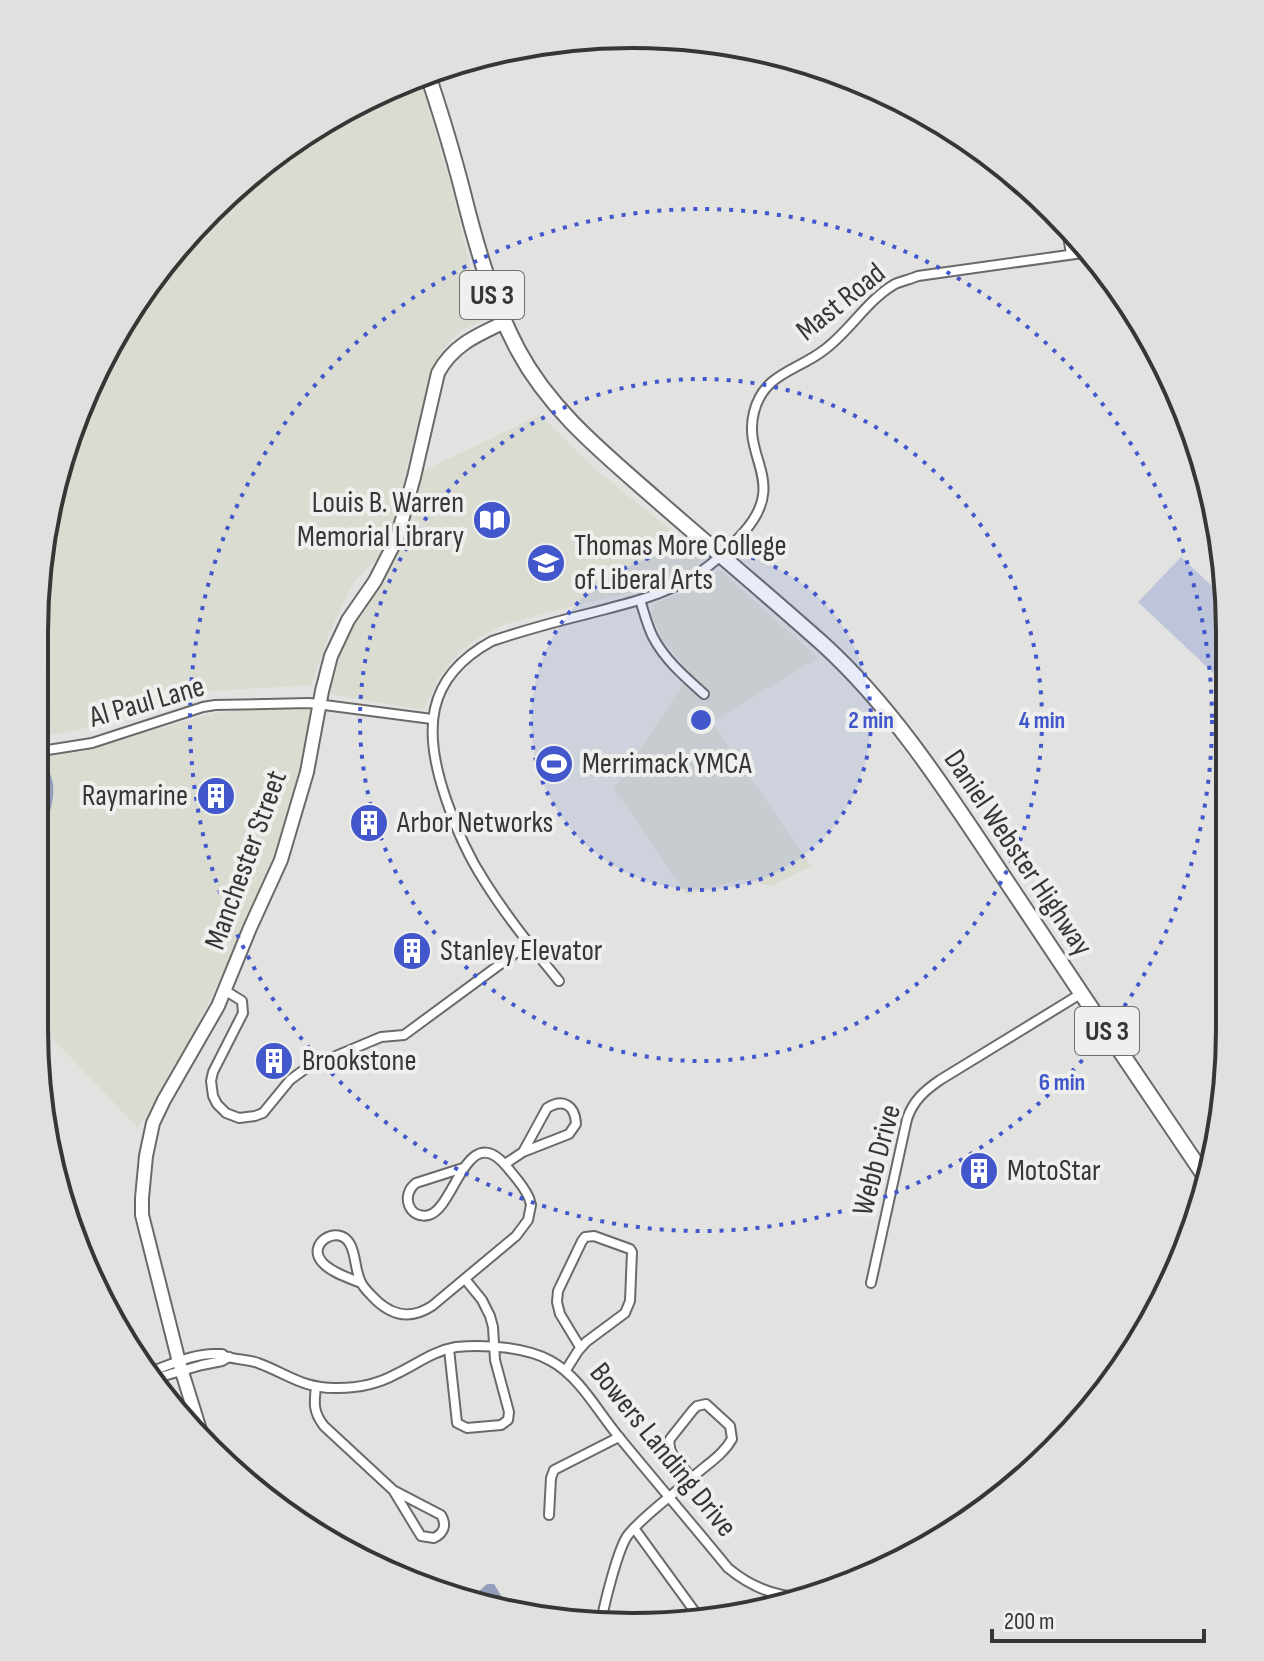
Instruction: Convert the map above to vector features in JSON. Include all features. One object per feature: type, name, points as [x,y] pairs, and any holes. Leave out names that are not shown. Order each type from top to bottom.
[{"type":"main road","name":"Daniel Webster Highway","points":[[431,84],[493,298],[526,364],[566,417],[615,464],[832,653],[893,719],[942,786],[1199,1168]]},
{"type":"street","points":[[1070,246],[1071,254]]},
{"type":"street","name":"Mast Road","points":[[432,719],[443,686],[453,671],[478,649],[508,635],[666,591],[690,579],[721,555],[745,531],[762,501],[764,481],[752,422],[763,392],[777,377],[824,350],[896,284],[918,276],[1076,253]]},
{"type":"street","name":"Manchester Street","points":[[196,1417],[180,1367],[142,1215],[146,1156],[153,1123],[226,991],[289,836],[307,772],[331,656],[348,620],[375,581],[397,538],[438,373],[443,363],[466,341],[505,322]]},
{"type":"street","points":[[640,600],[660,649],[704,694]]},
{"type":"street","name":"Al Paul Lane","points":[[48,750],[92,743],[215,705],[320,704],[432,719]]},
{"type":"street","points":[[432,719],[439,777],[461,839],[484,881],[559,981]]},
{"type":"street","points":[[226,991],[242,1001],[243,1013],[213,1072],[211,1088],[221,1109],[232,1116],[247,1118],[263,1113],[293,1077],[305,1069],[381,1037],[404,1035],[529,943]]},
{"type":"street","name":"Webb Drive","points":[[871,1283],[907,1119],[920,1095],[1082,993]]},
{"type":"street","points":[[505,1164],[523,1152],[569,1134],[576,1124],[571,1108],[560,1103],[547,1108],[523,1152]]},
{"type":"street","points":[[361,1283],[349,1242],[338,1235],[324,1238],[318,1250],[323,1263],[361,1283],[386,1309],[407,1315],[428,1309],[516,1236],[528,1220],[529,1198],[505,1164],[489,1153],[480,1154],[463,1168],[436,1211],[426,1216],[410,1208],[407,1197],[416,1183],[463,1168]]},
{"type":"street","points":[[566,1370],[580,1347],[621,1318],[630,1301],[632,1252],[594,1236],[585,1237],[582,1241],[557,1296],[560,1314],[580,1347]]},
{"type":"street","points":[[449,1349],[456,1419],[461,1426],[501,1425],[506,1422],[509,1412],[495,1363],[493,1327],[488,1311],[465,1279]]},
{"type":"street","name":"Bowers Landing Drive","points":[[180,1367],[222,1361],[229,1357],[258,1363],[316,1387],[340,1388],[374,1383],[399,1373],[431,1354],[449,1349],[468,1346],[534,1353],[566,1370],[579,1384],[728,1568],[762,1590],[779,1594]]},
{"type":"street","points":[[158,1370],[180,1367]]},
{"type":"street","points":[[162,1375],[180,1367]]},
{"type":"street","points":[[316,1387],[314,1410],[319,1420],[393,1490],[441,1515],[444,1526],[441,1534],[434,1538],[421,1536],[393,1490]]},
{"type":"street","points":[[604,1612],[625,1539],[723,1451],[732,1439],[730,1426],[706,1404],[693,1410],[669,1444],[670,1451],[692,1478]]},
{"type":"street","points":[[549,1515],[554,1470],[619,1437]]},
{"type":"street","points":[[634,1528],[693,1610]]},
{"type":"shaded area","points":[[422,87],[452,190],[476,291],[487,319],[462,330],[446,346],[432,371],[389,538],[376,560],[354,582],[347,595],[311,685],[212,691],[71,732],[48,735],[49,594],[53,556],[59,518],[79,444],[92,409],[126,340],[169,276],[219,219],[247,193],[276,169],[340,126]]},
{"type":"shaded area","name":"Thomas More College of Liberal Arts","points":[[540,415],[601,474],[697,551],[701,559],[695,567],[635,592],[505,624],[475,640],[455,657],[438,679],[424,710],[329,694],[345,640],[357,615],[382,586],[400,552],[423,471]]},
{"type":"shaded area","points":[[1181,557],[1214,588],[1216,676],[1138,602]]},
{"type":"shaded area","points":[[720,570],[818,658],[712,722],[811,866],[771,886],[744,879],[687,895],[614,789],[690,673],[662,639],[651,614],[655,603],[691,590]]},
{"type":"shaded area","points":[[313,708],[284,832],[267,880],[183,1055],[138,1128],[48,1034],[48,756],[80,752],[206,715]]},
{"type":"shaded area","points":[[48,771],[53,784],[48,816]]},
{"type":"shaded area","points":[[487,1584],[494,1584],[503,1598],[481,1593],[478,1592]]},
{"type":"place","name":"Louis B. Warren Memorial Library","points":[[492,520]]},
{"type":"place","name":"Thomas More College of Liberal Arts","points":[[546,563]]},
{"type":"place","name":"Merrimack YMCA","points":[[554,764]]},
{"type":"place","name":"Raymarine","points":[[216,796]]},
{"type":"place","name":"Arbor Networks","points":[[369,823]]},
{"type":"place","name":"Stanley Elevator","points":[[412,951]]},
{"type":"place","name":"Brookstone","points":[[274,1061]]},
{"type":"place","name":"MotoStar","points":[[979,1171]]}]
